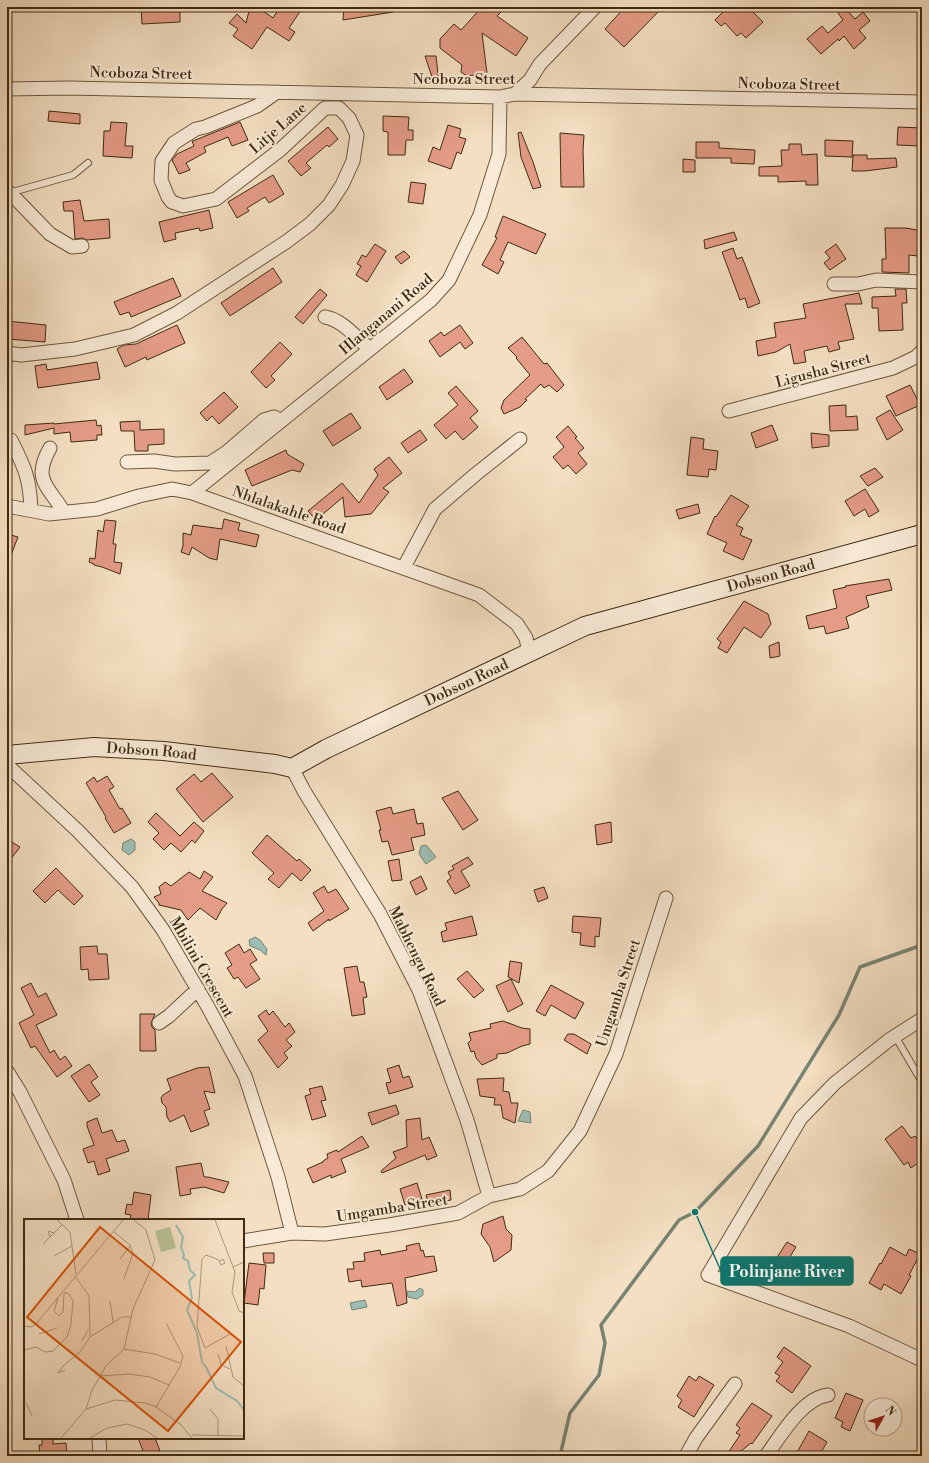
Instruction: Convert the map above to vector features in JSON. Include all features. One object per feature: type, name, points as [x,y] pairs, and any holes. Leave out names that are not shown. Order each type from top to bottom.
[{"type":"street","points":[[516,94],[530,80],[540,64],[595,7]]},
{"type":"street","name":"Ncoboza Street","points":[[7,89],[69,88],[500,97],[516,94],[922,102]]},
{"type":"street","name":"Litje Lane","points":[[7,353],[21,355],[75,349],[134,335],[177,313],[286,242],[310,224],[329,205],[342,185],[353,161],[357,135],[349,118],[339,108],[324,108],[280,150],[216,198],[183,206],[172,202],[168,197],[161,180],[162,161],[174,143],[196,129],[205,127],[257,106],[278,92]]},
{"type":"street","name":"Hlanganani Road","points":[[192,493],[431,300],[448,280],[480,215],[499,154],[500,97]]},
{"type":"street","points":[[8,192],[50,234],[72,247],[82,246]]},
{"type":"street","points":[[834,284],[858,284],[876,280],[922,282]]},
{"type":"street","points":[[325,317],[333,319],[344,326],[370,349]]},
{"type":"street","name":"Ligusha Street","points":[[729,411],[893,368],[916,357],[922,351]]},
{"type":"street","points":[[127,462],[154,461],[175,464],[210,463],[227,452],[264,420],[274,417],[281,421]]},
{"type":"street","points":[[11,440],[26,472],[31,490],[31,510]]},
{"type":"street","points":[[404,567],[435,509],[476,474],[520,440]]},
{"type":"street","points":[[50,448],[44,458],[41,473],[45,486],[64,512]]},
{"type":"street","name":"Nhlalakahle Road","points":[[7,506],[49,514],[97,509],[139,496],[172,489],[192,493],[404,567],[479,595],[517,624],[526,638],[529,653]]},
{"type":"street","name":"Dobson Road","points":[[7,755],[94,747],[164,751],[275,764],[292,768],[334,745],[585,626],[922,534]]},
{"type":"street","name":"Mbilini Crescent","points":[[7,765],[78,831],[132,887],[163,930],[198,989],[245,1076],[278,1177],[292,1233]]},
{"type":"street","name":"Mabhengu Road","points":[[292,768],[304,791],[380,914],[419,990],[467,1120],[489,1196]]},
{"type":"street","name":"Umgamba Street","points":[[244,1241],[292,1233],[324,1234],[458,1213],[489,1196],[520,1189],[548,1171],[580,1131],[616,1054],[666,898]]},
{"type":"street","points":[[159,1023],[169,1016],[198,989]]},
{"type":"street","points":[[922,1019],[895,1036],[835,1082],[801,1118],[708,1275],[849,1326],[922,1360]]},
{"type":"street","points":[[7,1071],[20,1092],[64,1180],[77,1219]]},
{"type":"street","points":[[686,1456],[696,1438],[735,1384]]},
{"type":"street","points":[[766,1456],[800,1411],[822,1396],[828,1395]]},
{"type":"street","points":[[99,1439],[100,1456]]},
{"type":"lane","points":[[8,192],[73,174],[88,163]]},
{"type":"lane","points":[[895,1036],[922,1082]]},
{"type":"water","points":[[131,839],[135,842],[135,850],[129,855],[122,850],[123,843]]},
{"type":"water","points":[[426,845],[436,857],[426,864],[419,854],[421,846]]},
{"type":"water","points":[[255,937],[260,940],[267,949],[266,955],[260,950],[250,946],[249,940]]},
{"type":"water","points":[[523,1110],[530,1112],[531,1123],[518,1121]]},
{"type":"water","points":[[420,1288],[423,1290],[423,1295],[417,1299],[408,1297],[407,1291],[415,1292]]},
{"type":"water","points":[[365,1300],[367,1307],[352,1310],[350,1303]]},
{"type":"building","points":[[141,7],[180,7],[180,22],[142,24]]},
{"type":"building","points":[[250,7],[257,7],[273,18],[280,7],[303,7],[289,28],[295,32],[289,41],[267,27],[252,49],[233,36],[238,29],[229,23],[237,14],[246,23]]},
{"type":"building","points":[[344,7],[392,7],[393,12],[343,20]]},
{"type":"building","points":[[482,7],[506,7],[497,16],[528,38],[516,56],[482,33],[487,73],[467,76],[461,72],[462,65],[440,48],[440,39],[454,24],[461,30]]},
{"type":"building","points":[[625,7],[652,7],[658,12],[624,47],[605,29]]},
{"type":"building","points":[[728,7],[748,7],[763,22],[746,38],[741,33],[737,36],[725,23],[721,26],[715,20]]},
{"type":"building","points":[[845,8],[855,19],[863,12],[870,21],[859,30],[866,38],[854,49],[844,36],[839,41],[838,39],[821,54],[807,39],[822,26],[828,33],[843,20],[838,13]]},
{"type":"building","points":[[425,56],[436,56],[439,82],[434,83]]},
{"type":"building","points":[[49,111],[80,114],[80,124],[48,121]]},
{"type":"building","points":[[383,116],[409,117],[408,130],[413,130],[413,140],[406,140],[405,155],[388,155],[388,132],[383,131]]},
{"type":"building","points":[[111,122],[127,123],[125,146],[133,146],[132,158],[103,156],[104,131],[110,131]]},
{"type":"building","points":[[240,122],[248,140],[232,146],[228,137],[204,147],[206,152],[186,163],[190,170],[179,174],[172,160],[177,154],[194,146],[192,141]]},
{"type":"building","points":[[448,125],[461,129],[459,137],[466,139],[461,154],[457,152],[451,169],[428,161],[433,147],[440,150]]},
{"type":"building","points":[[328,127],[338,139],[329,147],[327,145],[306,163],[311,168],[301,176],[288,161]]},
{"type":"building","points":[[898,127],[922,128],[922,146],[897,145]]},
{"type":"building","points":[[521,132],[541,187],[533,189],[521,157],[518,133]]},
{"type":"building","points":[[560,133],[584,135],[584,187],[561,187]]},
{"type":"building","points":[[825,140],[853,141],[852,157],[825,156]]},
{"type":"building","points":[[696,142],[719,142],[719,148],[755,150],[754,164],[731,163],[731,158],[696,158]]},
{"type":"building","points":[[789,144],[801,144],[802,155],[817,154],[818,185],[806,185],[806,181],[778,182],[778,176],[759,176],[759,167],[782,166],[781,150],[789,150]]},
{"type":"building","points":[[853,155],[867,155],[867,159],[896,158],[897,167],[852,171]]},
{"type":"building","points":[[683,159],[695,160],[695,172],[683,172]]},
{"type":"building","points":[[273,175],[284,194],[269,203],[265,197],[247,208],[249,211],[237,218],[228,202]]},
{"type":"building","points":[[411,182],[426,184],[423,204],[408,202]]},
{"type":"building","points":[[80,200],[84,221],[109,219],[110,238],[87,240],[82,238],[75,239],[73,211],[64,211],[63,202]]},
{"type":"building","points":[[209,210],[213,228],[200,231],[199,228],[175,233],[176,239],[164,242],[159,222]]},
{"type":"building","points":[[503,216],[546,234],[536,254],[508,242],[500,260],[504,262],[498,274],[482,265],[497,238],[495,237]]},
{"type":"building","points":[[885,228],[906,228],[922,231],[922,251],[918,256],[909,255],[909,273],[882,272],[882,259],[886,259]]},
{"type":"building","points":[[734,232],[737,240],[705,249],[704,240]]},
{"type":"building","points":[[375,244],[386,251],[367,282],[356,275],[361,266],[357,264],[362,255],[366,257]]},
{"type":"building","points":[[836,244],[846,259],[830,270],[824,263],[830,258],[825,252]]},
{"type":"building","points":[[733,248],[737,259],[742,257],[760,303],[748,308],[745,298],[740,300],[722,252]]},
{"type":"building","points":[[404,251],[410,257],[401,264],[395,257]]},
{"type":"building","points":[[273,268],[282,282],[230,316],[221,303]]},
{"type":"building","points":[[173,278],[181,296],[131,317],[129,312],[120,315],[114,302]]},
{"type":"building","points":[[320,289],[327,295],[303,324],[295,317]]},
{"type":"building","points":[[895,289],[906,289],[907,303],[902,303],[903,330],[879,331],[878,308],[872,308],[872,297],[896,296]]},
{"type":"building","points":[[859,293],[862,304],[845,304],[854,339],[838,342],[840,349],[829,352],[827,346],[804,351],[806,362],[794,364],[790,344],[776,352],[758,356],[756,341],[776,337],[774,323],[806,318],[803,304]]},
{"type":"building","points":[[7,321],[46,325],[45,342],[7,339]]},
{"type":"building","points":[[177,325],[185,343],[147,360],[146,357],[125,367],[117,349],[124,345],[136,344]]},
{"type":"building","points":[[460,325],[473,343],[465,349],[460,342],[440,357],[429,341],[441,332],[444,336]]},
{"type":"building","points":[[522,337],[544,364],[547,363],[564,385],[557,392],[549,385],[544,388],[541,384],[525,399],[527,400],[520,407],[504,414],[501,408],[504,400],[530,375],[516,358],[517,357],[508,348]]},
{"type":"building","points":[[280,342],[292,354],[271,376],[275,380],[266,388],[251,372]]},
{"type":"building","points":[[97,362],[100,379],[38,388],[35,366],[46,364],[47,370]]},
{"type":"building","points":[[404,369],[413,382],[387,400],[379,387]]},
{"type":"building","points":[[910,385],[920,405],[896,416],[886,396]]},
{"type":"building","points":[[456,386],[478,411],[470,418],[478,427],[463,440],[455,431],[446,439],[434,425],[458,405],[448,393]]},
{"type":"building","points":[[224,392],[238,407],[219,424],[212,416],[207,421],[200,413]]},
{"type":"building","points":[[846,405],[846,417],[857,416],[858,430],[830,431],[829,406]]},
{"type":"building","points":[[890,410],[903,430],[887,440],[876,418]]},
{"type":"building","points":[[351,413],[361,428],[333,446],[323,431]]},
{"type":"building","points":[[96,420],[97,426],[101,425],[102,435],[97,435],[97,440],[71,442],[70,432],[54,434],[54,428],[25,435],[25,425]]},
{"type":"building","points":[[140,421],[140,430],[164,429],[164,444],[148,445],[148,451],[135,451],[134,431],[121,431],[120,422]]},
{"type":"building","points":[[772,425],[778,440],[756,448],[751,433]]},
{"type":"building","points":[[568,426],[577,437],[575,438],[584,448],[578,453],[587,464],[576,474],[568,465],[563,469],[553,457],[564,447],[556,437]]},
{"type":"building","points":[[420,430],[427,440],[408,453],[401,443]]},
{"type":"building","points":[[811,433],[829,435],[829,446],[812,448]]},
{"type":"building","points":[[691,437],[704,439],[703,449],[718,451],[716,470],[709,469],[708,477],[687,475]]},
{"type":"building","points":[[286,450],[287,454],[304,464],[300,472],[292,470],[252,486],[245,470]]},
{"type":"building","points":[[389,457],[402,473],[383,488],[389,492],[371,514],[345,517],[343,497],[316,520],[308,511],[342,483],[359,503],[378,475],[374,469]]},
{"type":"building","points":[[875,468],[883,477],[868,486],[860,476]]},
{"type":"building","points":[[865,489],[879,511],[869,517],[865,509],[854,516],[845,501]]},
{"type":"building","points":[[731,495],[749,506],[736,525],[743,528],[740,535],[752,540],[743,560],[723,551],[727,543],[707,534],[715,516],[716,517]]},
{"type":"building","points":[[698,504],[700,513],[679,519],[676,510]]},
{"type":"building","points":[[224,519],[240,523],[238,530],[259,535],[256,547],[220,539],[217,560],[209,558],[192,547],[189,555],[181,552],[183,546],[183,533],[191,535],[193,525],[222,529]]},
{"type":"building","points":[[105,520],[116,521],[113,544],[116,544],[114,562],[122,563],[120,574],[89,562],[90,558],[95,559],[98,530],[103,532]]},
{"type":"building","points":[[7,534],[18,537],[8,563],[7,563]]},
{"type":"building","points":[[889,579],[892,590],[866,596],[869,607],[846,617],[849,628],[826,634],[824,626],[809,629],[806,616],[837,608],[833,590],[846,587],[845,586]]},
{"type":"building","points":[[744,601],[768,614],[771,624],[761,638],[744,627],[727,653],[718,648],[721,642],[717,639]]},
{"type":"building","points":[[779,642],[780,656],[770,658],[769,646]]},
{"type":"building","points":[[212,773],[233,797],[203,822],[176,789],[194,774],[201,782]]},
{"type":"building","points":[[107,776],[114,787],[109,790],[120,809],[122,808],[131,823],[114,833],[86,783],[94,777],[97,782]]},
{"type":"building","points":[[458,791],[478,820],[463,830],[442,798]]},
{"type":"building","points":[[391,807],[393,814],[414,809],[417,824],[423,823],[425,835],[411,838],[414,850],[392,855],[388,841],[382,842],[379,830],[381,830],[376,811]]},
{"type":"building","points":[[156,813],[180,836],[194,822],[204,831],[195,843],[192,840],[181,852],[171,843],[164,850],[153,839],[159,833],[148,822]]},
{"type":"building","points":[[611,822],[612,842],[597,845],[595,825]]},
{"type":"building","points":[[267,835],[297,861],[299,859],[311,870],[301,881],[292,873],[279,888],[268,879],[274,873],[252,853]]},
{"type":"building","points":[[7,839],[20,847],[7,864]]},
{"type":"building","points":[[468,857],[473,864],[461,871],[470,886],[455,894],[447,881],[451,878],[448,872],[454,869],[452,866]]},
{"type":"building","points":[[399,859],[402,880],[392,881],[388,861]]},
{"type":"building","points":[[56,868],[83,896],[74,905],[58,890],[45,903],[33,891]]},
{"type":"building","points":[[204,871],[213,877],[202,891],[227,903],[216,920],[200,908],[188,920],[181,910],[159,905],[154,897],[161,894],[159,887],[165,882],[171,886],[189,872],[200,879]]},
{"type":"building","points":[[421,876],[427,889],[416,895],[410,882]]},
{"type":"building","points":[[324,886],[328,893],[336,889],[349,909],[329,921],[329,919],[313,931],[308,923],[324,911],[313,893]]},
{"type":"building","points":[[544,887],[548,898],[538,902],[534,890]]},
{"type":"building","points":[[472,916],[477,935],[443,942],[441,932],[447,930],[445,923]]},
{"type":"building","points":[[573,916],[601,918],[599,937],[595,936],[595,947],[580,945],[581,933],[572,932]]},
{"type":"building","points":[[239,944],[244,953],[250,949],[257,960],[250,964],[260,979],[246,988],[238,977],[234,979],[227,968],[232,965],[225,953]]},
{"type":"building","points":[[97,946],[98,954],[107,954],[109,979],[89,980],[88,969],[81,970],[80,947]]},
{"type":"building","points":[[510,961],[522,963],[519,983],[508,977]]},
{"type":"building","points":[[357,966],[360,982],[364,982],[367,997],[363,998],[365,1014],[352,1016],[344,968]]},
{"type":"building","points":[[467,971],[484,990],[474,998],[457,979]]},
{"type":"building","points":[[511,979],[523,1004],[508,1012],[496,986]]},
{"type":"building","points":[[31,983],[38,997],[46,993],[57,1015],[36,1025],[50,1053],[54,1050],[60,1060],[65,1056],[72,1066],[57,1077],[35,1046],[31,1048],[19,1023],[34,1015],[21,988]]},
{"type":"building","points":[[551,985],[584,1003],[575,1019],[551,1005],[545,1016],[536,1011]]},
{"type":"building","points":[[266,1010],[269,1015],[273,1011],[285,1027],[289,1023],[295,1032],[286,1040],[292,1046],[284,1053],[288,1058],[278,1068],[258,1040],[268,1031],[258,1016]]},
{"type":"building","points":[[140,1014],[155,1014],[151,1023],[155,1030],[156,1051],[140,1051]]},
{"type":"building","points":[[503,1021],[522,1028],[530,1029],[530,1044],[507,1053],[497,1054],[497,1058],[482,1065],[476,1058],[474,1051],[471,1052],[468,1043],[471,1040],[469,1033],[491,1028],[490,1024]]},
{"type":"building","points":[[568,1034],[574,1034],[591,1044],[587,1054],[564,1040]]},
{"type":"building","points":[[89,1064],[98,1077],[91,1082],[100,1095],[89,1102],[71,1076]]},
{"type":"building","points":[[399,1065],[403,1078],[409,1076],[413,1087],[389,1094],[386,1083],[391,1082],[387,1069]]},
{"type":"building","points":[[209,1067],[215,1093],[204,1091],[210,1109],[204,1111],[209,1125],[191,1132],[184,1115],[170,1122],[167,1117],[166,1107],[162,1103],[161,1098],[171,1090],[167,1079],[197,1068]]},
{"type":"building","points":[[504,1078],[503,1091],[509,1092],[511,1103],[518,1103],[515,1123],[503,1118],[501,1105],[494,1105],[495,1098],[480,1096],[477,1079]]},
{"type":"building","points":[[322,1086],[326,1100],[321,1101],[326,1116],[312,1120],[305,1096],[311,1094],[309,1089]]},
{"type":"building","points":[[396,1105],[399,1114],[372,1125],[368,1113]]},
{"type":"building","points":[[97,1118],[102,1133],[112,1130],[117,1142],[125,1140],[129,1151],[106,1159],[110,1171],[98,1175],[94,1161],[88,1163],[83,1149],[94,1145],[87,1122]]},
{"type":"building","points":[[420,1118],[422,1140],[429,1137],[437,1156],[427,1160],[425,1155],[382,1173],[381,1171],[396,1158],[393,1152],[407,1147],[406,1120]]},
{"type":"building","points":[[902,1126],[911,1138],[915,1136],[922,1146],[922,1160],[911,1168],[908,1162],[904,1165],[885,1139]]},
{"type":"building","points":[[362,1136],[369,1147],[341,1159],[346,1172],[331,1178],[331,1175],[313,1183],[307,1169],[323,1162],[328,1158],[327,1154],[337,1150],[338,1152]]},
{"type":"building","points":[[201,1163],[204,1177],[229,1182],[224,1193],[204,1187],[190,1189],[191,1194],[180,1196],[176,1167]]},
{"type":"building","points":[[417,1183],[422,1199],[405,1205],[400,1189]]},
{"type":"building","points":[[450,1190],[451,1200],[428,1204],[426,1195]]},
{"type":"building","points":[[134,1192],[151,1195],[148,1219],[130,1219],[131,1215],[125,1214],[127,1204],[132,1205]]},
{"type":"building","points":[[503,1216],[506,1229],[512,1235],[511,1250],[494,1262],[490,1247],[481,1234],[483,1224]]},
{"type":"building","points":[[787,1242],[796,1247],[785,1265],[776,1259]]},
{"type":"building","points":[[419,1243],[421,1251],[423,1250],[425,1257],[434,1256],[437,1271],[405,1278],[407,1303],[397,1306],[392,1283],[362,1287],[361,1280],[349,1282],[347,1269],[354,1269],[353,1262],[365,1261],[364,1253],[380,1250],[381,1255],[407,1250],[406,1246]]},
{"type":"building","points":[[890,1247],[906,1256],[909,1249],[920,1254],[909,1275],[911,1276],[901,1294],[884,1284],[881,1290],[869,1283]]},
{"type":"building","points":[[263,1253],[274,1253],[274,1263],[264,1263]]},
{"type":"building","points":[[249,1263],[266,1265],[264,1289],[260,1288],[258,1305],[244,1303]]},
{"type":"building","points":[[784,1347],[811,1366],[792,1393],[776,1381],[780,1376],[775,1373],[783,1362],[777,1357]]},
{"type":"building","points":[[689,1376],[696,1381],[699,1376],[714,1385],[694,1417],[678,1407],[682,1400],[677,1396]]},
{"type":"building","points":[[846,1393],[863,1400],[850,1431],[841,1427],[843,1422],[835,1418]]},
{"type":"building","points":[[752,1403],[772,1416],[752,1444],[751,1443],[735,1456],[726,1456],[740,1435],[736,1433],[740,1428],[736,1425]]},
{"type":"building","points":[[809,1431],[827,1442],[819,1456],[795,1456]]},
{"type":"building","points":[[42,1439],[53,1439],[53,1444],[66,1443],[67,1456],[40,1456],[39,1445],[42,1445]]},
{"type":"building","points":[[138,1439],[155,1439],[160,1451],[145,1456]]},
{"type":"waterway","points":[[560,1456],[570,1413],[599,1375],[605,1343],[601,1325],[679,1220],[695,1212],[758,1146],[839,1015],[860,967],[922,945]]},
{"type":"place","name":"Polinjane River","points":[[695,1212]]}]
